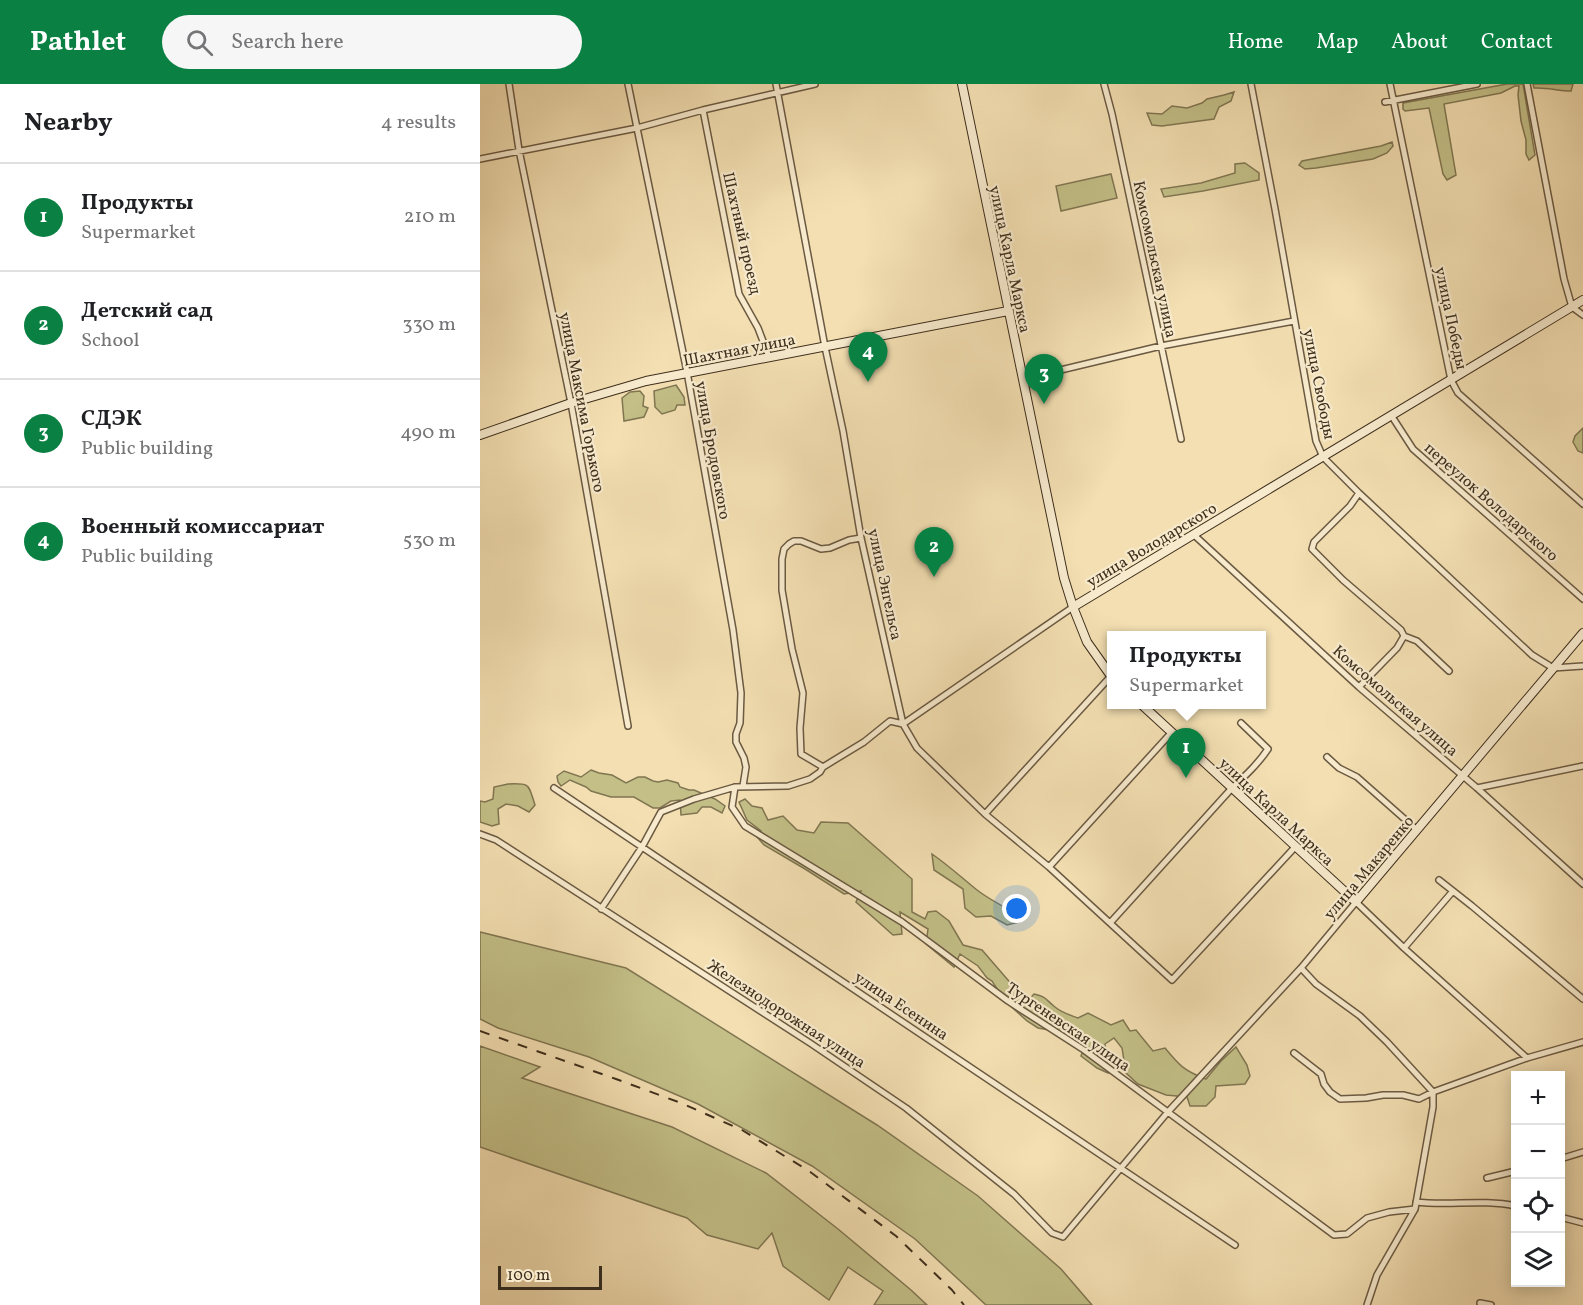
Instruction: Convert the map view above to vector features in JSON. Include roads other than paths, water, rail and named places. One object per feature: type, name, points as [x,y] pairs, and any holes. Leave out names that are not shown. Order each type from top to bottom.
[{"type":"main road","name":"улица Карла Маркса","points":[[962,84],[1064,578],[1087,642],[1107,670]]},
{"type":"main road","name":"улица Володарского","points":[[1073,607],[1583,300]]},
{"type":"main road","name":"Шахтная улица","points":[[480,435],[571,402],[646,381],[1008,311]]},
{"type":"main road","name":"улица Макаренко","points":[[1356,902],[1583,633]]},
{"type":"main road","name":"улица Карла Маркса","points":[[1146,709],[1356,902]]},
{"type":"street","name":"улица Максима Горького","points":[[508,84],[519,150],[571,402],[628,726]]},
{"type":"street","name":"улица Бродовского","points":[[628,84],[687,372],[733,630],[741,693],[740,723],[736,742],[746,767],[743,786]]},
{"type":"street","name":"улица Энгельса","points":[[776,84],[843,431],[861,538],[903,724],[917,748],[986,814],[1049,867],[1172,980],[1296,846]]},
{"type":"street","points":[[480,159],[637,128],[815,84]]},
{"type":"street","name":"Комсомольская улица","points":[[1104,84],[1181,439]]},
{"type":"street","name":"улица Свободы","points":[[1251,84],[1316,441],[1323,457],[1532,655],[1553,668]]},
{"type":"street","name":"улица Победы","points":[[1390,84],[1451,380],[1458,393],[1583,504]]},
{"type":"street","points":[[1385,102],[1477,84]]},
{"type":"street","points":[[1527,84],[1564,279],[1572,307],[1583,315]]},
{"type":"street","name":"Шахтный проезд","points":[[703,110],[739,294],[758,328],[769,357]]},
{"type":"street","points":[[1023,379],[1161,346],[1294,321]]},
{"type":"street","name":"переулок Володарского","points":[[1391,415],[1413,449],[1583,599]]},
{"type":"street","points":[[1359,493],[1350,506],[1314,542],[1312,549],[1343,580],[1401,630],[1404,636],[1417,641],[1449,671]]},
{"type":"street","name":"Комсомольская улица","points":[[1193,534],[1359,687],[1477,788],[1583,884]]},
{"type":"street","points":[[823,767],[801,754],[800,728],[803,693],[792,649],[782,590],[782,559],[784,549],[794,541],[801,541],[821,549],[861,538]]},
{"type":"street","name":"улица Володарского","points":[[601,909],[642,847],[661,812],[735,787],[788,786],[810,779],[823,767],[864,742],[890,721],[903,724],[1073,607]]},
{"type":"street","points":[[1359,687],[1397,648],[1404,636]]},
{"type":"street","points":[[1553,668],[1583,666]]},
{"type":"street","points":[[986,814],[1107,680]]},
{"type":"street","points":[[1110,923],[1232,788],[1246,776],[1268,749],[1241,723]]},
{"type":"street","points":[[1049,867],[1172,732]]},
{"type":"street","points":[[1327,757],[1340,768],[1357,777],[1417,830]]},
{"type":"street","points":[[1477,788],[1583,766]]},
{"type":"street","name":"Тургеневская улица","points":[[735,787],[732,807],[745,826],[902,922],[1008,1001],[1084,1050],[1334,1235],[1347,1234],[1367,1218],[1389,1212],[1415,1209]]},
{"type":"street","name":"улица Есенина","points":[[554,788],[1234,1245]]},
{"type":"street","name":"Железнодорожная улица","points":[[480,834],[496,840],[810,1043],[906,1108],[1014,1194],[1052,1233],[1063,1237]]},
{"type":"street","points":[[1439,880],[1583,999]]},
{"type":"street","points":[[1404,948],[1453,891]]},
{"type":"street","name":"улица Макаренко","points":[[1063,1237],[1167,1113],[1301,968],[1356,902]]},
{"type":"street","name":"улица Карла Маркса","points":[[1356,902],[1527,1058]]},
{"type":"street","points":[[1301,968],[1316,984],[1360,1016],[1433,1092],[1415,1209],[1377,1275],[1367,1305]]},
{"type":"street","points":[[1294,1053],[1321,1074],[1330,1092],[1340,1099],[1403,1095],[1419,1099],[1527,1058],[1583,1042]]},
{"type":"street","points":[[1565,1157],[1583,1152]]},
{"type":"street","points":[[1487,1178],[1511,1172]]},
{"type":"street","points":[[1416,1202],[1478,1202],[1511,1205]]},
{"type":"street","points":[[1565,1218],[1583,1223]]},
{"type":"street","points":[[1480,1303],[1491,1305]]},
{"type":"railway","points":[[480,1031],[681,1103],[742,1130],[809,1171],[896,1236],[952,1290],[964,1305]]},
{"type":"place","name":"Военный комиссариат","points":[[868,382]]},
{"type":"place","name":"СДЭК","points":[[1044,404]]},
{"type":"place","name":"Детский сад","points":[[934,577]]},
{"type":"place","name":"Продукты","points":[[1186,778]]}]
